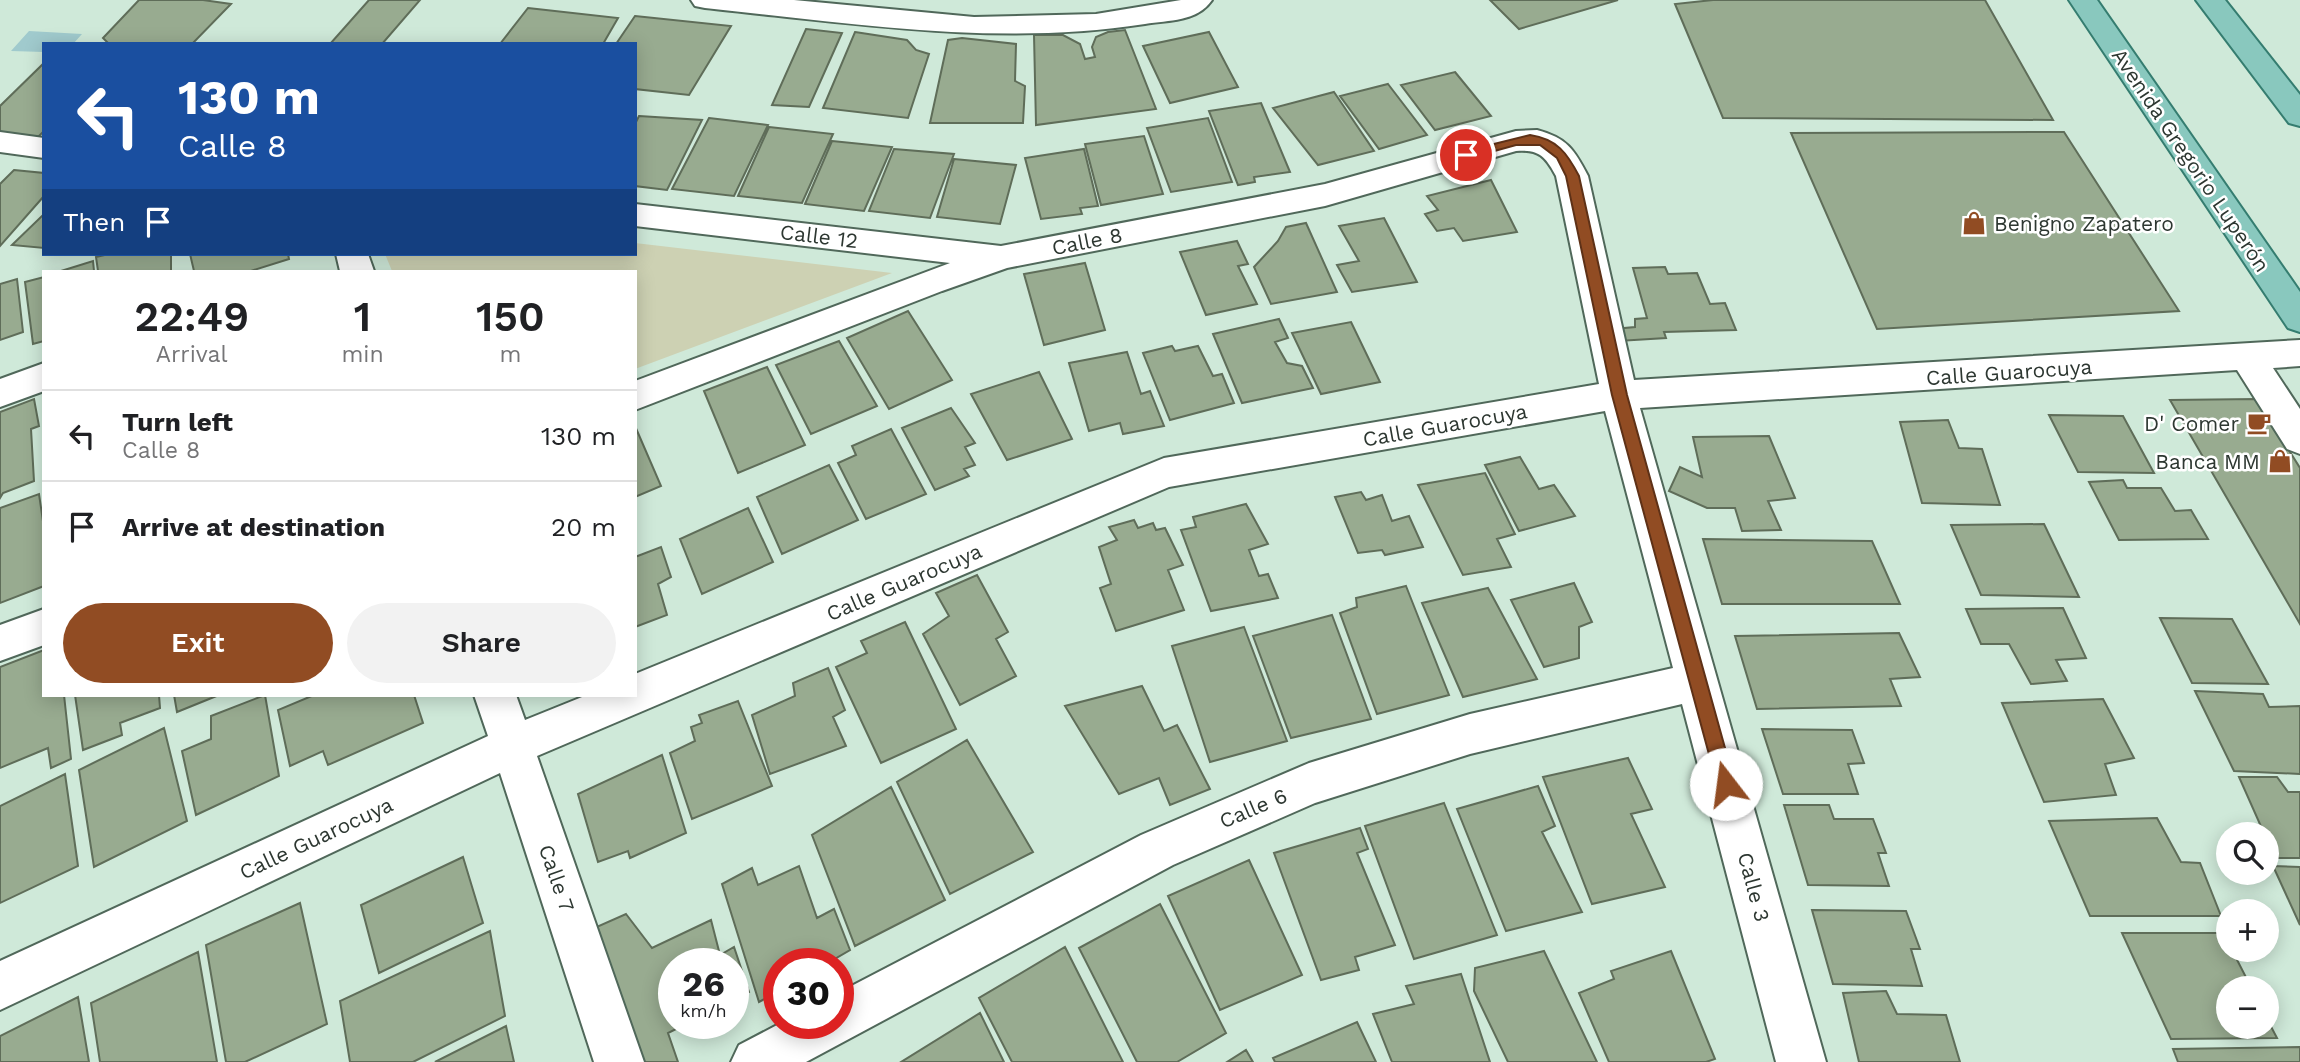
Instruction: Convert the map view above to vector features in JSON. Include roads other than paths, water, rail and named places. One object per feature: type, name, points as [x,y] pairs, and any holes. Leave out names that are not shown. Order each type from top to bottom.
[{"type":"main road","name":"Avenida Gregorio Luperón","points":[[2083,0],[2300,319]]},
{"type":"main road","points":[[2210,0],[2300,116]]},
{"type":"street","points":[[719,1],[974,26],[1044,26],[1154,15],[1187,9],[1198,0]]},
{"type":"street","name":"Calle 8","points":[[637,395],[917,286],[1003,257],[1325,195],[1516,141],[1530,139],[1553,146]]},
{"type":"street","points":[[0,142],[42,148]]},
{"type":"street","name":"Calle 3","points":[[1553,146],[1562,156],[1572,176],[1619,395],[1801,1062]]},
{"type":"street","name":"Calle 12","points":[[637,215],[1003,257]]},
{"type":"street","name":"Calle Guarocuya","points":[[637,694],[1164,473],[1619,395],[2300,353]]},
{"type":"street","points":[[2246,357],[2300,439]]},
{"type":"street","points":[[0,393],[42,378]]},
{"type":"street","points":[[0,643],[42,628]]},
{"type":"street","name":"Calle 6","points":[[854,1011],[1157,850],[1309,784],[1470,734],[1661,688],[1699,683]]},
{"type":"street","name":"Calle 7","points":[[496,697],[619,1062]]},
{"type":"street","name":"Calle Guarocuya","points":[[0,986],[512,746],[630,697]]},
{"type":"street","points":[[756,1062],[800,1039]]},
{"type":"water","points":[[29,31],[82,34],[75,42],[42,42],[42,52],[11,51]]},
{"type":"place","name":"Benigno Zapatero","points":[[1974,223]]},
{"type":"place","name":"D' Comer","points":[[2259,423]]},
{"type":"place","name":"Banca MM","points":[[2280,461]]}]
